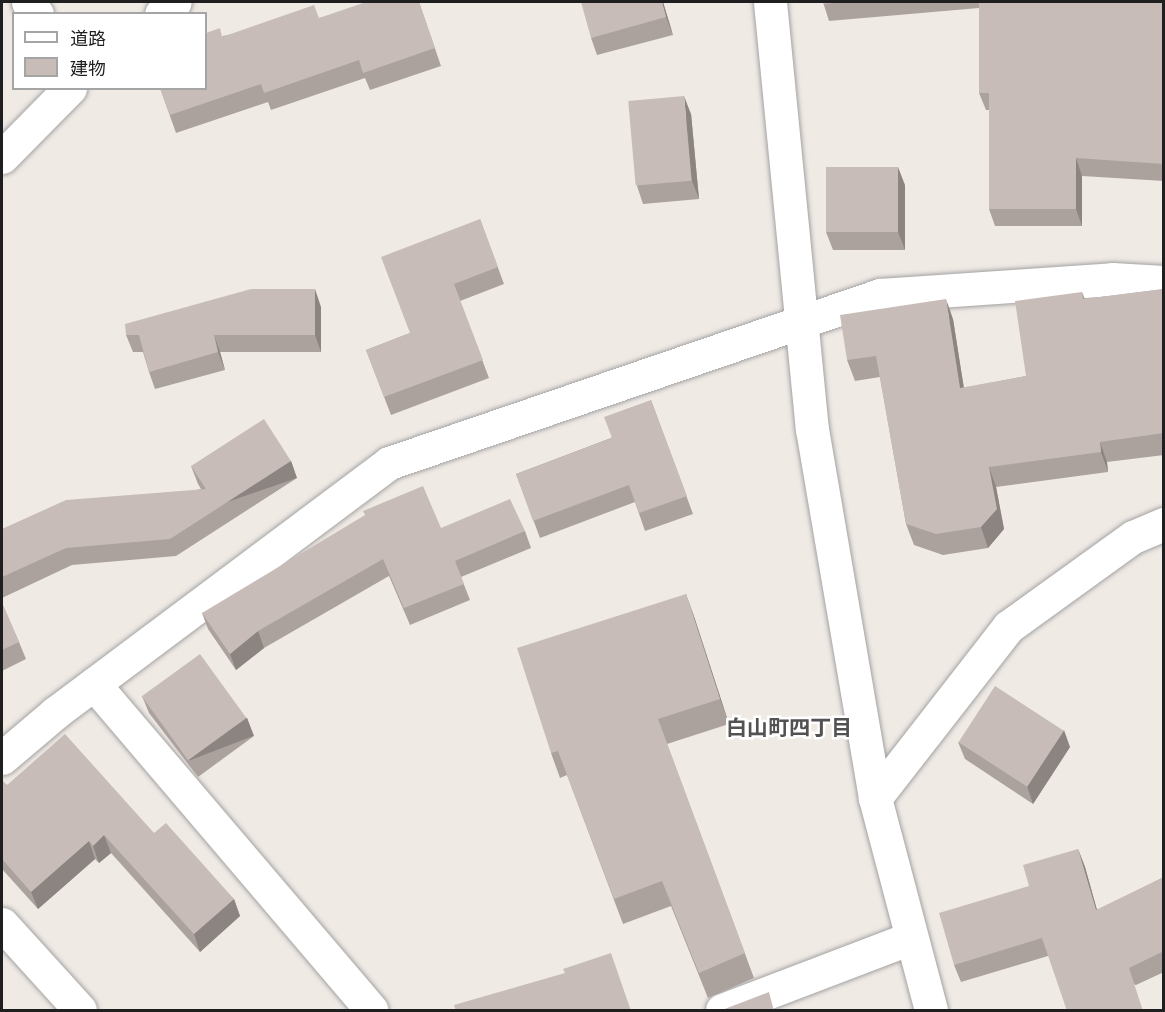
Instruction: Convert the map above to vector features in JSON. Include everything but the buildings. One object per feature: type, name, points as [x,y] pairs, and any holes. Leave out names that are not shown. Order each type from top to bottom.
[{"type":"street","points":[[164,12],[176,2]]},
{"type":"street","points":[[770,2],[812,429],[875,798],[931,1011]]},
{"type":"street","points":[[2,157],[68,90]]},
{"type":"street","points":[[2,758],[94,684],[389,463],[801,319],[880,295],[1112,279],[1164,282]]},
{"type":"street","points":[[875,798],[1008,627],[1133,537],[1164,525]]},
{"type":"street","points":[[94,684],[371,1011]]},
{"type":"street","points":[[2,924],[80,1011]]},
{"type":"street","points":[[722,1011],[911,938]]},
{"type":"district","name":"白山町四丁目","points":[[789,727]]}]
